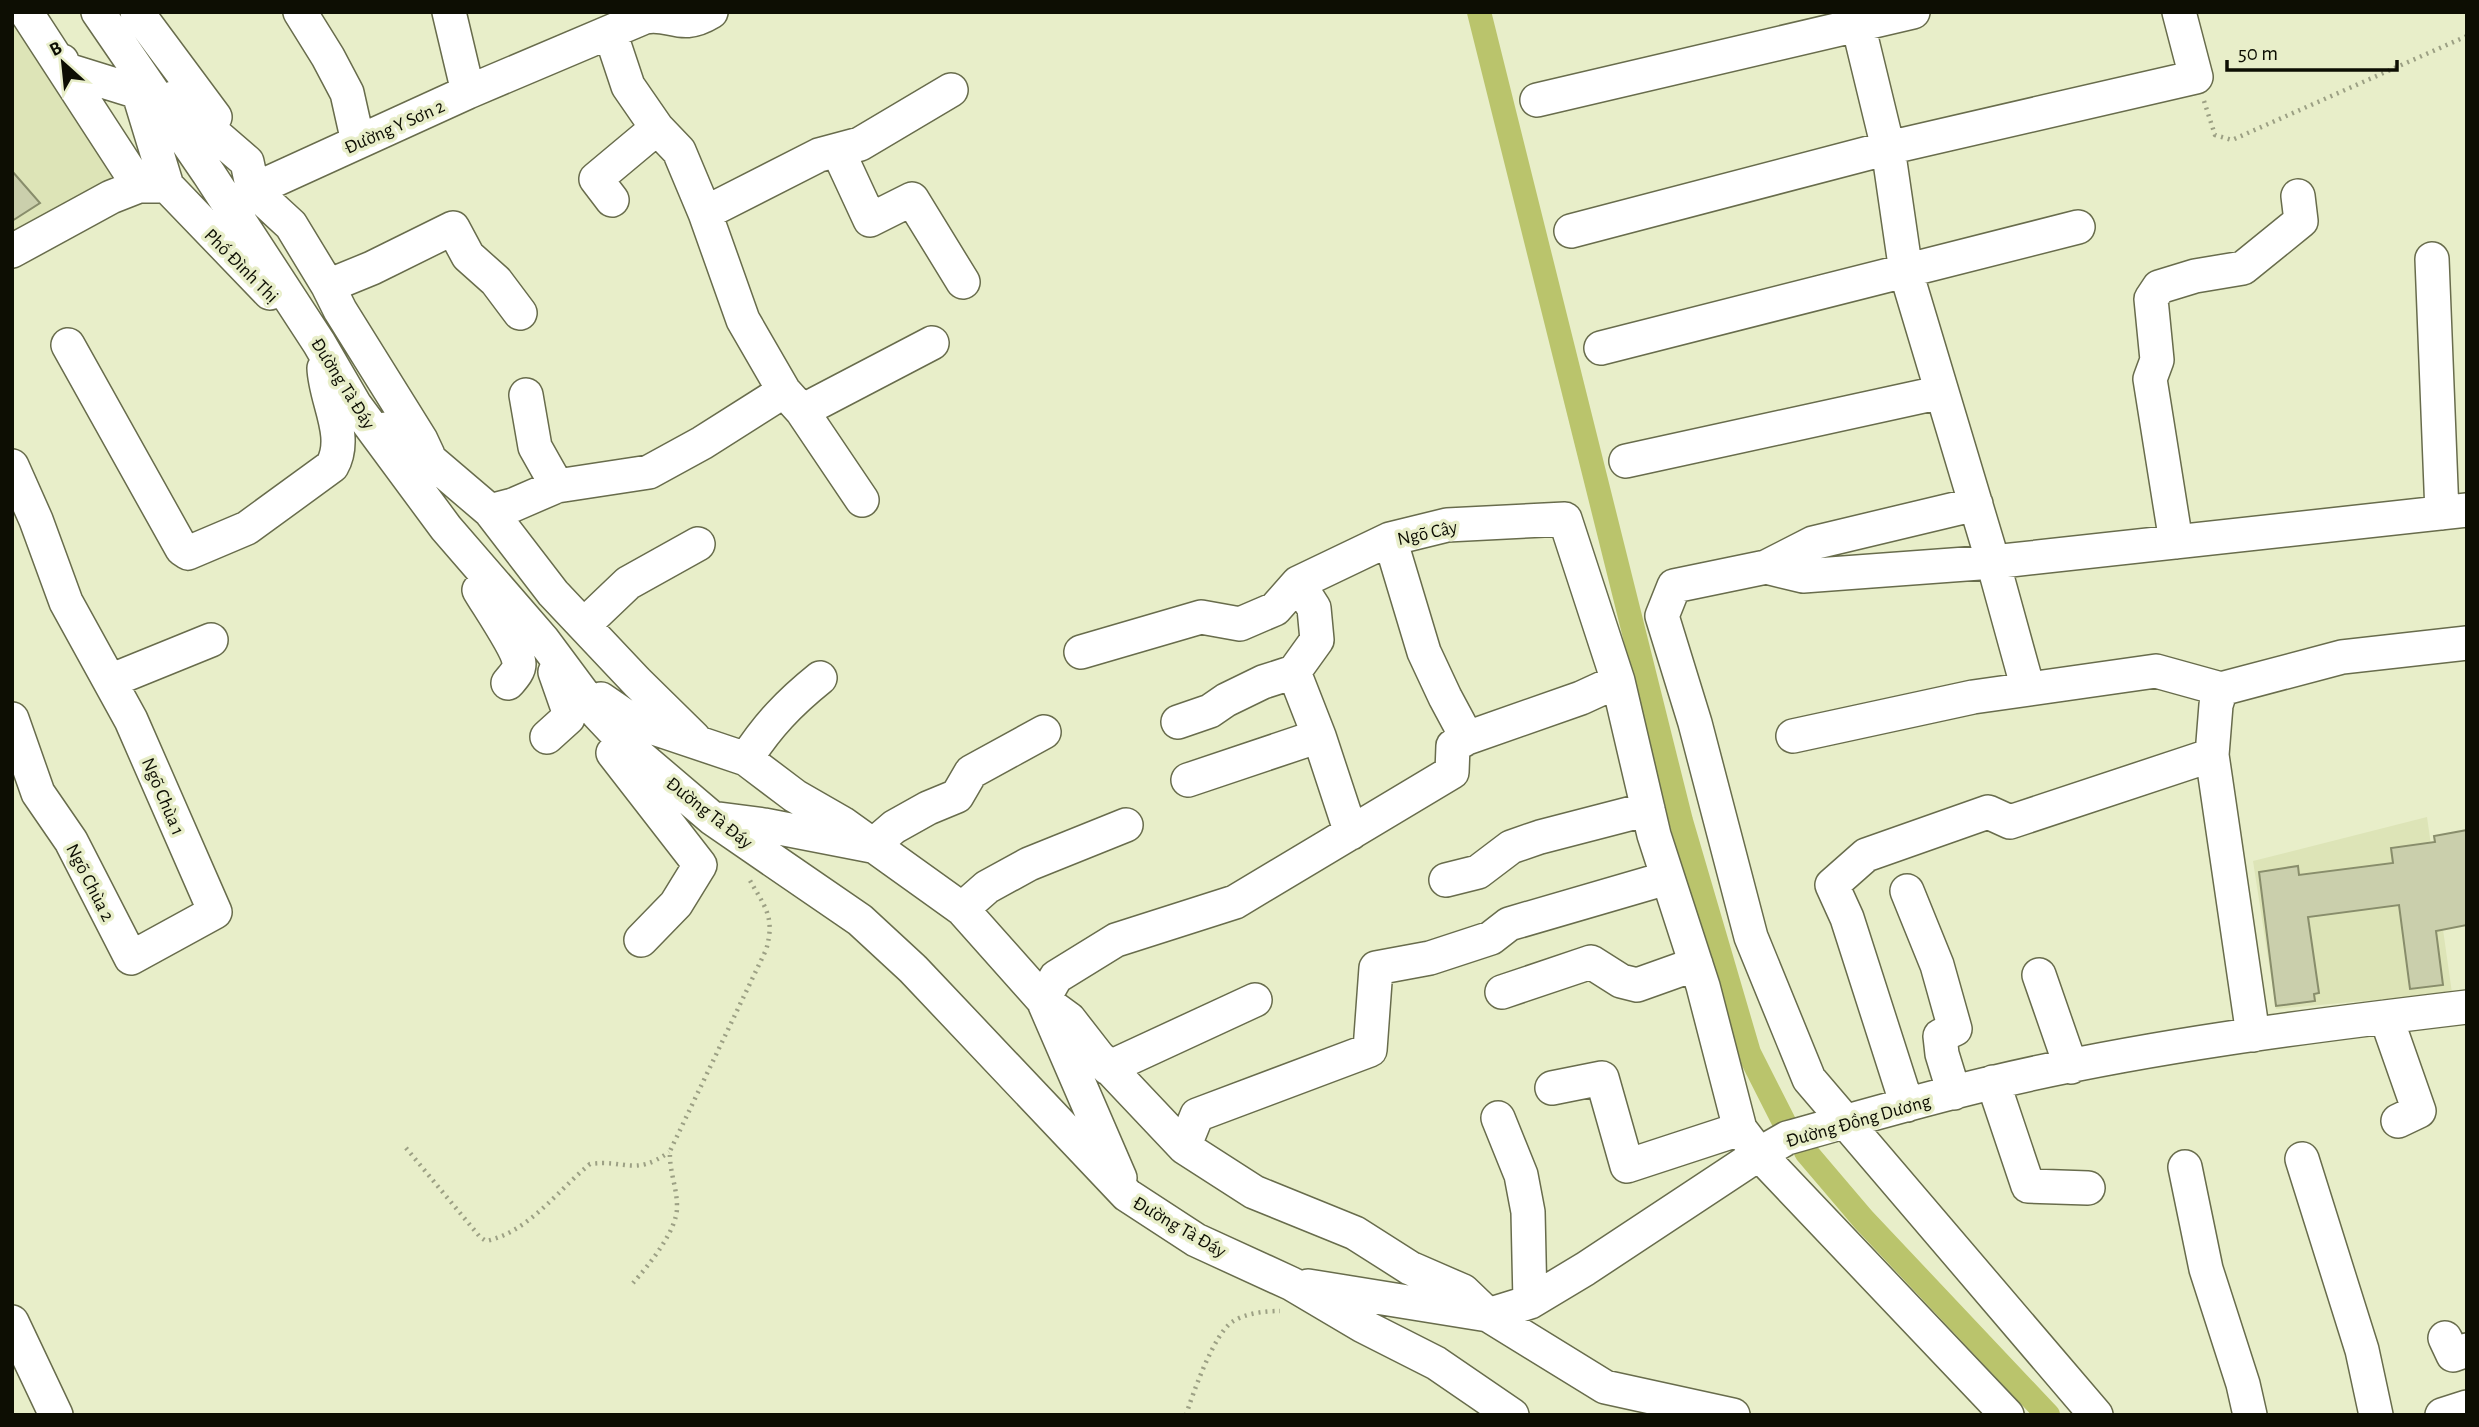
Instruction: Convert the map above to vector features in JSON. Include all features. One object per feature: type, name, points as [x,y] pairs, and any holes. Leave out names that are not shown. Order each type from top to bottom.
[{"type":"street","points":[[12,251],[111,197],[153,186],[64,69],[26,12]]},
{"type":"street","points":[[53,12],[64,69]]},
{"type":"street","name":"Đường Tà Đáy","points":[[98,12],[209,174],[321,347],[355,405],[451,534],[632,750],[713,819],[860,920],[984,1042],[1127,1195],[1290,1298],[1363,1326],[1436,1363],[1512,1415]]},
{"type":"street","points":[[137,12],[250,176]]},
{"type":"street","points":[[300,12],[347,93],[358,142]]},
{"type":"street","points":[[449,12],[468,92]]},
{"type":"street","name":"Đường Y Sơn 2","points":[[250,176],[358,142],[644,15],[681,22],[698,20],[711,12]]},
{"type":"street","points":[[1537,100],[1857,19],[1913,12]]},
{"type":"street","points":[[1571,231],[1888,148],[2196,77],[2179,12]]},
{"type":"street","points":[[1857,19],[1888,148],[1906,272],[1993,562],[2028,690]]},
{"type":"street","points":[[610,32],[628,86],[657,128],[679,151],[705,213],[743,320],[794,401],[862,500]]},
{"type":"street","points":[[128,55],[250,176],[291,225],[421,440],[429,458]]},
{"type":"street","name":"Phố Đình Thị","points":[[128,55],[138,92],[153,186],[321,347]]},
{"type":"street","points":[[64,69],[138,92]]},
{"type":"street","points":[[705,213],[819,155],[860,144],[951,90]]},
{"type":"street","points":[[612,200],[596,179],[657,128]]},
{"type":"street","points":[[838,151],[870,220],[912,199],[963,282]]},
{"type":"street","points":[[2176,542],[2150,379],[2157,360],[2151,299],[2158,287],[2195,276],[2243,268],[2301,221],[2298,196]]},
{"type":"street","points":[[1601,348],[2078,227]]},
{"type":"street","points":[[328,286],[372,268],[453,228],[468,256],[496,281],[520,313]]},
{"type":"street","points":[[1766,567],[1803,576],[1993,562],[2455,511],[2432,259]]},
{"type":"street","points":[[490,511],[513,505],[557,486],[649,471],[702,443],[794,401],[932,343]]},
{"type":"street","points":[[68,345],[175,537],[182,549],[188,553],[247,528],[332,466],[338,455],[339,440],[324,381],[321,347]]},
{"type":"street","points":[[1626,461],[1942,392]]},
{"type":"street","points":[[526,395],[535,447],[557,486]]},
{"type":"street","points":[[355,405],[412,450],[429,458],[490,511],[553,593],[698,742]]},
{"type":"street","name":"Ngõ Chùa 1","points":[[12,466],[36,520],[66,602],[131,720],[215,912]]},
{"type":"street","points":[[1976,504],[1813,543],[1766,567],[1674,586],[1662,616],[1695,723],[1751,937],[1809,1079],[2096,1415]]},
{"type":"street","name":"Ngõ Cây","points":[[1298,583],[1390,539],[1447,525],[1565,519],[1618,681]]},
{"type":"street","points":[[451,534],[527,584],[553,593]]},
{"type":"street","points":[[451,534],[473,579],[512,645],[519,663],[516,674],[508,683]]},
{"type":"street","points":[[1390,539],[1424,652],[1467,738]]},
{"type":"street","points":[[584,625],[628,583],[698,544]]},
{"type":"street","points":[[1081,652],[1201,617],[1240,624],[1275,609],[1298,583],[1314,608],[1317,640],[1294,672],[1263,682],[1210,711],[1178,722]]},
{"type":"street","points":[[110,681],[211,640]]},
{"type":"street","points":[[542,640],[569,712],[563,724],[547,737]]},
{"type":"street","points":[[1793,736],[1973,697],[2155,671],[2221,689],[2342,657],[2467,643]]},
{"type":"street","points":[[1294,672],[1319,736],[1351,833]]},
{"type":"street","points":[[746,760],[761,735],[785,707],[820,678]]},
{"type":"street","points":[[1043,1000],[1056,977],[1116,940],[1236,902],[1452,772],[1453,746],[1467,738],[1581,698],[1618,681],[1667,878],[1703,986],[1749,1141],[2007,1415]]},
{"type":"street","points":[[2221,689],[2216,705],[2212,755],[2253,1035]]},
{"type":"street","points":[[641,940],[676,904],[700,864],[612,752],[591,704],[601,699],[633,721],[746,760],[795,796],[842,822],[962,909],[1043,1000],[1069,1019],[1108,1068],[1184,1147],[1254,1192],[1355,1233],[1410,1268],[1463,1291],[1488,1315],[1605,1387],[1733,1415]]},
{"type":"street","name":"Ngõ Chùa 2","points":[[12,719],[38,793],[72,841],[131,958],[215,912]]},
{"type":"street","points":[[872,846],[894,827],[957,796],[971,772],[1044,732]]},
{"type":"street","points":[[1188,780],[1319,736]]},
{"type":"street","points":[[1907,1105],[1847,918],[1832,885],[1866,855],[1988,812],[2010,821],[2212,755]]},
{"type":"street","points":[[1446,880],[1478,872],[1511,847],[1530,840],[1648,809]]},
{"type":"street","points":[[713,819],[776,827],[872,846]]},
{"type":"street","points":[[962,909],[987,887],[1029,864],[1126,825]]},
{"type":"street","points":[[1184,1147],[1196,1115],[1370,1050],[1376,968],[1430,958],[1491,938],[1509,924],[1667,878]]},
{"type":"street","points":[[1907,891],[1937,965],[1955,1030],[1940,1036],[1942,1054],[1954,1093]]},
{"type":"street","points":[[1502,992],[1591,962],[1621,981],[1637,985],[1696,964]]},
{"type":"street","points":[[2039,975],[2071,1067]]},
{"type":"street","points":[[1043,1000],[1127,1195]]},
{"type":"street","points":[[1108,1068],[1255,1000]]},
{"type":"street","name":"Đường Đồng Dương","points":[[1290,1298],[1488,1315],[1530,1303],[1586,1269],[1749,1141],[1787,1138],[1993,1082],[2172,1048],[2467,1007]]},
{"type":"street","points":[[2386,1017],[2419,1111],[2398,1121]]},
{"type":"street","points":[[1552,1088],[1602,1078],[1627,1166],[1749,1141]]},
{"type":"street","points":[[1993,1082],[2028,1186],[2088,1188]]},
{"type":"street","points":[[1498,1118],[1521,1175],[1528,1212],[1530,1303]]},
{"type":"street","points":[[2302,1159],[2362,1350],[2376,1415]]},
{"type":"street","points":[[2185,1167],[2206,1269],[2244,1384],[2250,1415]]},
{"type":"street","points":[[12,1322],[56,1415]]},
{"type":"street","points":[[2442,1415],[2467,1407]]},
{"type":"path","points":[[2196,77],[2215,135],[2232,140],[2467,36]]},
{"type":"path","points":[[633,1283],[656,1254],[677,1210],[676,1187],[669,1171],[670,1151],[766,950],[772,930],[767,911],[745,873],[746,842]]},
{"type":"path","points":[[406,1148],[486,1241],[523,1224],[590,1164],[600,1162],[632,1167],[654,1162],[670,1151]]},
{"type":"path","points":[[1186,1415],[1193,1394],[1227,1326],[1236,1319],[1253,1315],[1290,1298]]},
{"type":"shaded area","points":[[12,23],[119,179],[12,238]]},
{"type":"shaded area","points":[[2427,817],[2452,993],[2276,1009],[2253,861]]},
{"type":"building","points":[[12,171],[40,203],[12,221]]},
{"type":"building","points":[[2467,830],[2467,925],[2436,931],[2443,985],[2410,989],[2399,905],[2308,917],[2319,993],[2314,994],[2315,1001],[2276,1006],[2259,872],[2298,866],[2299,875],[2393,863],[2391,848],[2435,842],[2434,836]]},
{"type":"waterway","points":[[1479,12],[1681,821],[1749,1053],[1787,1128]]},
{"type":"waterway","points":[[1806,1152],[1863,1219],[2048,1415]]}]
